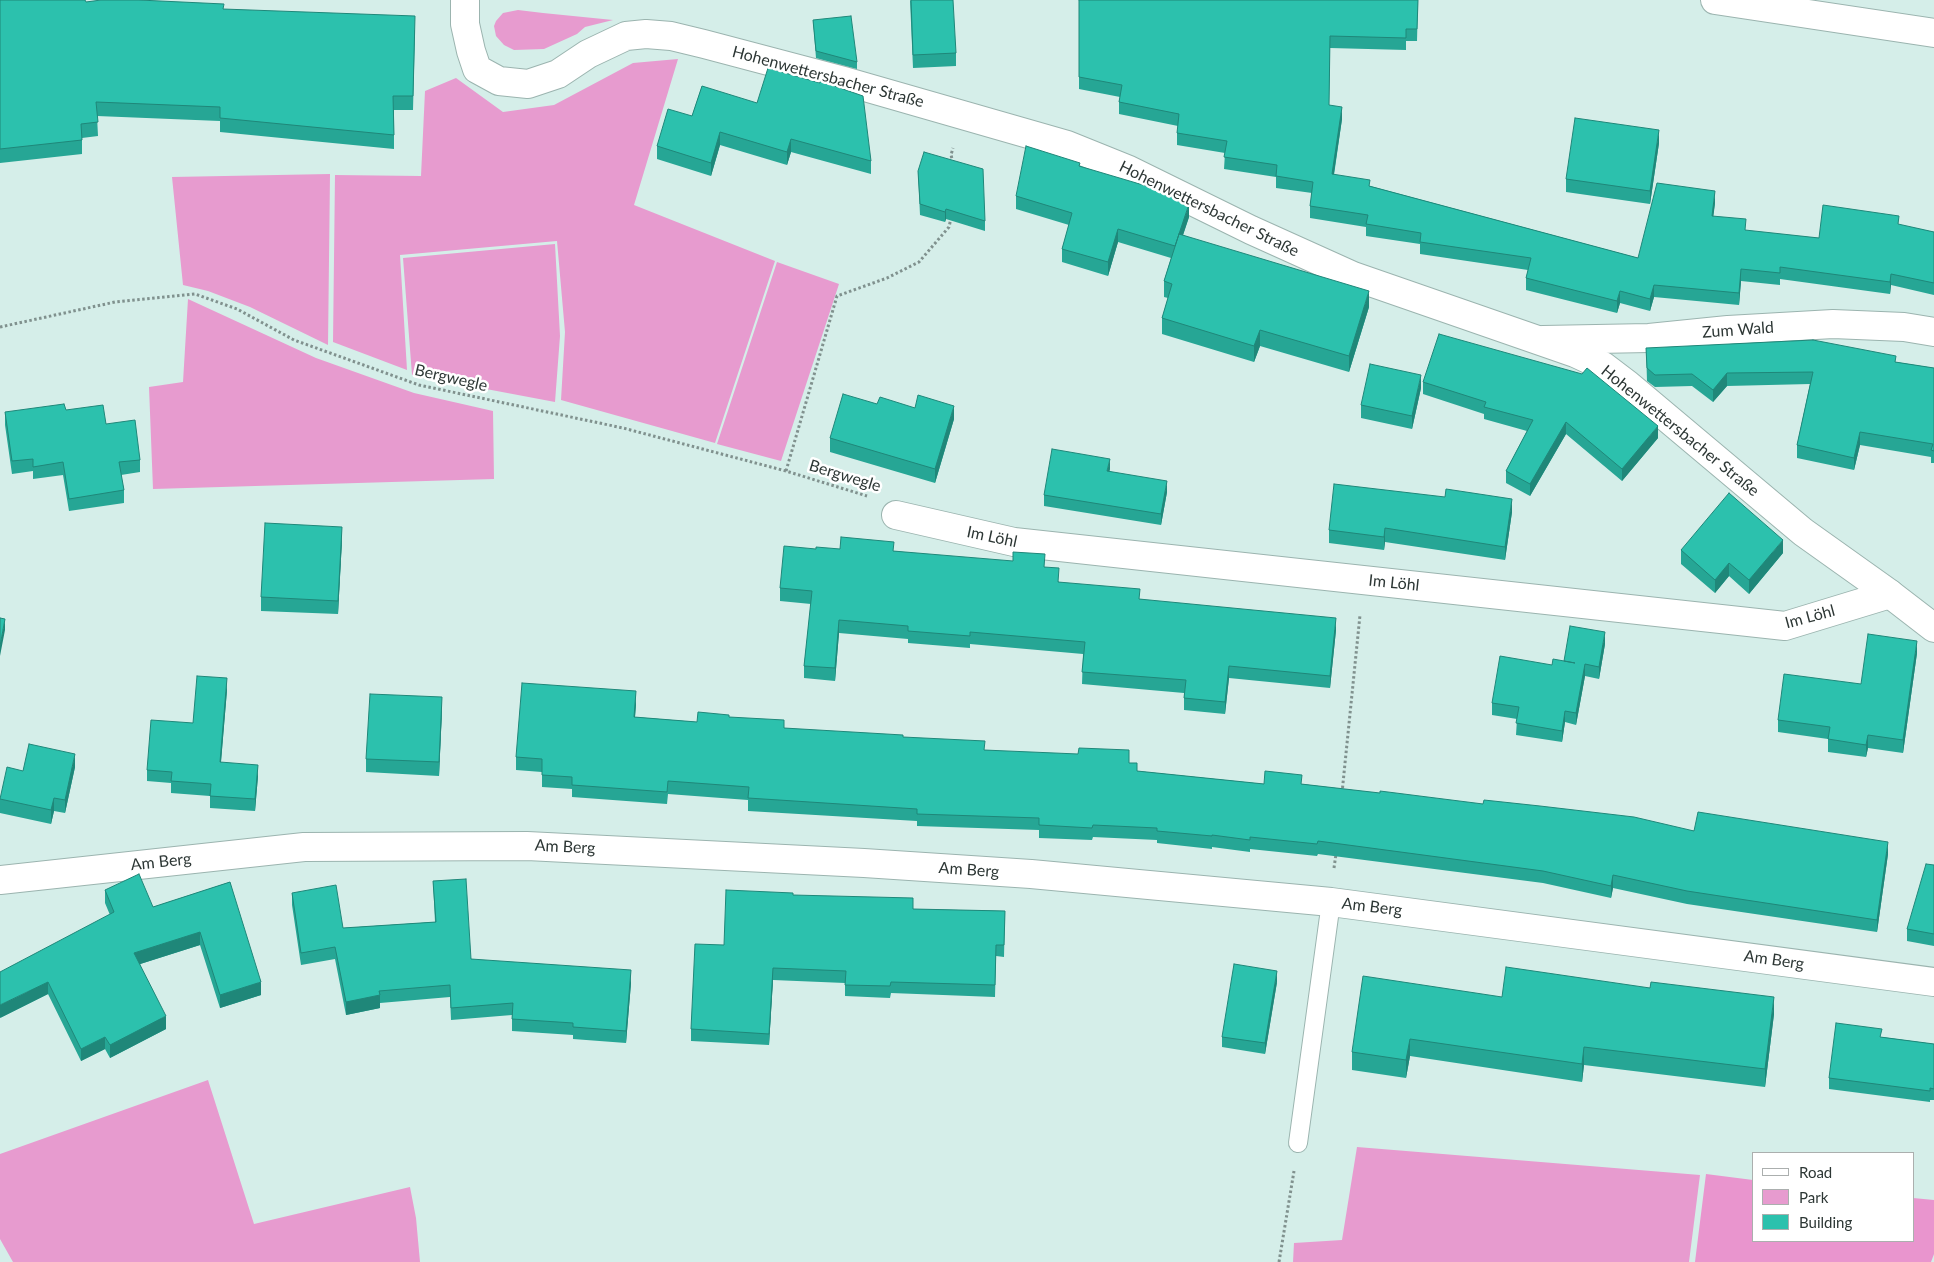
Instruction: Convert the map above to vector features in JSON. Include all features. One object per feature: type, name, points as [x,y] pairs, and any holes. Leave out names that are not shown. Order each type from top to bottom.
[{"type":"street","name":"Hohenwettersbacher Straße","points":[[466,0],[465,24],[477,69],[499,81],[528,84],[558,74],[588,54],[626,36],[646,34],[670,36],[704,44],[1067,145],[1098,156],[1259,234],[1352,276],[1542,340],[1575,353],[1603,366],[1804,532],[1934,628]]},
{"type":"street","points":[[1715,0],[1934,33]]},
{"type":"street","name":"Zum Wald","points":[[1542,340],[1649,338],[1728,330],[1833,324],[1904,326],[1934,332]]},
{"type":"street","name":"Im Löhl","points":[[896,515],[1014,542],[1785,626],[1890,594]]},
{"type":"street","name":"Am Berg","points":[[0,880],[304,847],[528,846],[864,863],[1031,874],[1331,902],[1934,982]]},
{"type":"lane","points":[[1298,1143],[1331,902]]},
{"type":"path","points":[[955,172],[951,155],[961,114]]},
{"type":"path","points":[[786,471],[837,296],[886,278],[919,262],[949,227],[951,218]]},
{"type":"path","name":"Bergwegle","points":[[0,327],[114,302],[195,294],[237,309],[294,340],[418,384],[623,428],[786,471],[891,503],[896,515]]},
{"type":"path","points":[[1342,794],[1364,580]]},
{"type":"path","points":[[1331,902],[1336,853]]},
{"type":"path","points":[[1280,1262],[1298,1143]]},
{"type":"green space","points":[[518,10],[613,20],[585,27],[577,34],[544,49],[514,50],[504,45],[496,36],[494,26],[503,13]]},
{"type":"green space","points":[[678,59],[634,205],[775,261],[715,443],[561,400],[565,332],[557,241],[400,255],[407,370],[333,342],[335,175],[421,176],[425,91],[456,78],[503,112],[554,105],[633,63]]},
{"type":"green space","points":[[330,174],[328,345],[250,307],[208,291],[183,285],[172,177]]},
{"type":"green space","points":[[555,244],[560,336],[555,402],[412,375],[403,258]]},
{"type":"green space","points":[[777,262],[839,284],[781,461],[717,444]]},
{"type":"green space","points":[[188,299],[316,358],[414,393],[493,411],[494,479],[153,489],[149,387],[183,382]]},
{"type":"green space","points":[[208,1080],[254,1224],[410,1187],[416,1218],[420,1262],[13,1262],[0,1239],[0,1154]]},
{"type":"green space","points":[[1357,1147],[1700,1175],[1689,1262],[1293,1262],[1294,1243],[1342,1240]]},
{"type":"shaded area","points":[[1706,1174],[1752,1180],[1752,1242],[1914,1242],[1914,1198],[1934,1200],[1934,1254],[1931,1262],[1695,1262]]},
{"type":"building","points":[[0,0],[85,0],[86,2],[139,0],[224,4],[223,9],[415,16],[413,96],[393,96],[394,135],[220,118],[220,107],[96,102],[98,122],[81,124],[82,140],[0,149]]},
{"type":"building","points":[[911,0],[953,0],[956,53],[913,55]]},
{"type":"building","points":[[1079,0],[1418,0],[1417,29],[1406,29],[1406,38],[1330,36],[1329,105],[1342,107],[1332,174],[1370,180],[1369,186],[1638,258],[1657,183],[1715,191],[1712,216],[1746,219],[1745,230],[1819,238],[1823,205],[1899,216],[1898,224],[1934,232],[1934,283],[1891,274],[1890,282],[1780,267],[1780,273],[1741,269],[1739,293],[1654,285],[1650,299],[1620,291],[1617,301],[1526,278],[1531,258],[1420,242],[1421,233],[1366,224],[1368,215],[1310,206],[1313,182],[1276,176],[1277,165],[1224,157],[1227,141],[1177,133],[1179,114],[1119,102],[1122,85],[1079,77]]},
{"type":"building","points":[[851,16],[857,62],[816,51],[813,20]]},
{"type":"building","points":[[768,68],[820,83],[820,81],[863,96],[871,161],[791,139],[787,152],[720,132],[711,163],[657,146],[668,109],[692,116],[702,86],[757,103]]},
{"type":"building","points":[[1575,118],[1659,130],[1650,191],[1566,179]]},
{"type":"building","points":[[1026,146],[1080,163],[1079,166],[1160,190],[1189,204],[1175,246],[1118,229],[1108,262],[1062,249],[1072,213],[1016,196]]},
{"type":"building","points":[[924,152],[983,169],[985,221],[946,209],[945,212],[920,204],[918,171]]},
{"type":"building","points":[[1179,234],[1369,291],[1349,356],[1260,330],[1254,346],[1162,318],[1172,284],[1164,281]]},
{"type":"building","points":[[1439,334],[1582,374],[1587,368],[1658,426],[1622,469],[1566,422],[1530,484],[1506,471],[1533,420],[1484,407],[1486,402],[1423,382]]},
{"type":"building","points":[[1813,340],[1896,356],[1895,362],[1934,368],[1934,451],[1931,450],[1933,444],[1860,432],[1854,458],[1797,445],[1813,372],[1727,373],[1713,390],[1692,374],[1655,375],[1647,368],[1646,348]]},
{"type":"building","points":[[1370,364],[1421,375],[1412,416],[1361,405]]},
{"type":"building","points":[[843,394],[877,404],[880,397],[915,408],[918,395],[954,406],[935,469],[830,438]]},
{"type":"building","points":[[64,404],[66,410],[103,405],[106,424],[135,420],[140,460],[119,462],[124,490],[69,499],[63,462],[33,467],[33,459],[12,461],[5,412]]},
{"type":"building","points":[[1052,449],[1110,459],[1107,471],[1167,481],[1161,514],[1044,495]]},
{"type":"building","points":[[1334,484],[1445,497],[1446,489],[1512,499],[1505,547],[1385,528],[1384,537],[1329,530]]},
{"type":"building","points":[[1729,493],[1783,540],[1749,580],[1729,563],[1715,580],[1681,550]]},
{"type":"building","points":[[265,523],[342,527],[338,601],[261,597]]},
{"type":"building","points":[[841,537],[894,542],[893,551],[1013,561],[1013,552],[1045,554],[1044,567],[1059,568],[1058,582],[1140,589],[1139,599],[1336,618],[1330,676],[1229,666],[1225,702],[1184,698],[1186,680],[1082,672],[1085,642],[970,632],[970,636],[908,631],[908,626],[839,620],[835,668],[804,666],[812,591],[780,588],[784,546],[840,549]]},
{"type":"building","points":[[0,618],[5,619],[0,646]]},
{"type":"building","points":[[1570,626],[1605,632],[1599,667],[1585,664],[1576,713],[1565,711],[1562,731],[1516,723],[1519,707],[1492,703],[1500,656],[1552,665],[1553,659],[1564,661]]},
{"type":"building","points":[[1868,634],[1917,641],[1903,740],[1868,735],[1866,745],[1828,739],[1830,727],[1778,720],[1784,674],[1861,684]]},
{"type":"building","points":[[197,676],[227,678],[220,762],[258,765],[255,799],[210,796],[211,784],[171,781],[172,772],[147,770],[151,720],[193,723]]},
{"type":"building","points":[[522,683],[636,691],[634,717],[697,722],[698,712],[729,715],[729,717],[784,720],[784,728],[985,741],[984,750],[1078,754],[1079,748],[1129,750],[1129,763],[1137,763],[1137,771],[1264,784],[1265,771],[1302,775],[1301,784],[1380,793],[1380,791],[1483,804],[1484,800],[1634,817],[1694,831],[1698,812],[1888,842],[1877,920],[1687,891],[1613,875],[1611,886],[1543,871],[1318,841],[1317,844],[1250,837],[1250,840],[1157,831],[1157,828],[1093,825],[1092,828],[1039,825],[1039,818],[917,814],[917,809],[748,798],[749,787],[668,781],[667,792],[572,785],[572,777],[542,775],[542,759],[516,757]]},
{"type":"building","points":[[370,694],[442,697],[439,762],[366,759]]},
{"type":"building","points":[[29,744],[75,754],[65,800],[54,798],[51,810],[0,799],[7,767],[23,771]]},
{"type":"building","points":[[1926,864],[1934,865],[1934,934],[1907,929]]},
{"type":"building","points":[[139,874],[153,907],[230,882],[261,982],[220,995],[200,932],[134,953],[166,1016],[110,1045],[105,1037],[81,1049],[48,982],[0,1005],[0,972],[114,912],[105,890]]},
{"type":"building","points":[[466,879],[471,959],[631,970],[626,1031],[573,1027],[573,1023],[512,1019],[513,1003],[451,1008],[450,985],[379,991],[380,995],[346,1002],[335,947],[301,953],[292,893],[336,885],[343,928],[436,922],[433,881]]},
{"type":"building","points":[[726,890],[793,893],[793,895],[913,898],[913,909],[1005,911],[1004,945],[996,945],[995,985],[891,982],[890,986],[845,985],[846,971],[773,968],[769,1034],[691,1029],[695,944],[724,945]]},
{"type":"building","points":[[1234,964],[1277,971],[1265,1043],[1222,1037]]},
{"type":"building","points":[[1506,967],[1650,988],[1651,982],[1774,997],[1765,1069],[1584,1047],[1582,1064],[1410,1039],[1406,1060],[1352,1052],[1363,976],[1502,997]]},
{"type":"building","points":[[1836,1023],[1882,1029],[1880,1037],[1934,1044],[1934,1089],[1930,1088],[1930,1091],[1829,1078]]}]
